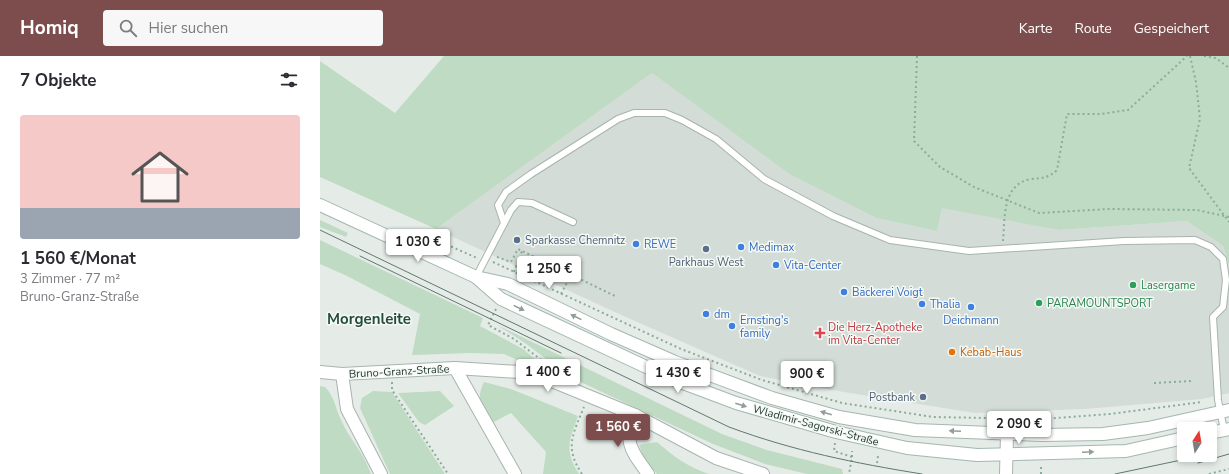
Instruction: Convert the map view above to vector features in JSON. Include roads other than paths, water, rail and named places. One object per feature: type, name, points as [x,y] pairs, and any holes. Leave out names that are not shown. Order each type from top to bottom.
[{"type":"main road","name":"Wladimir-Sagorski-Straße","points":[[320,205],[476,278],[508,284],[611,334],[675,362],[779,400],[839,417],[900,428],[930,431],[1008,434],[1103,434],[1148,428],[1222,407]]},
{"type":"main road","name":"Wladimir-Sagorski-Straße","points":[[476,278],[501,299],[665,376],[736,403],[802,424],[907,448],[977,455],[1007,456],[1126,451],[1177,440]]},
{"type":"main road","name":"Bruno-Granz-Straße","points":[[455,368],[516,474]]},
{"type":"main road","name":"Bruno-Granz-Straße","points":[[320,372],[342,374],[455,368],[518,372],[554,382],[635,415],[716,458],[763,474]]},
{"type":"main road","name":"Bruno-Granz-Straße","points":[[342,374],[347,409],[382,474]]},
{"type":"main road","points":[[635,415],[629,430],[629,441],[633,452],[648,474]]},
{"type":"main road","points":[[1006,474],[1008,434]]},
{"type":"lane","points":[[504,223],[498,205],[506,192],[531,174],[618,119],[634,113],[665,113],[716,138],[764,179],[833,216],[890,240],[969,251],[1124,241],[1195,240],[1212,247],[1223,259],[1226,280],[1223,307],[1214,317],[1222,407],[1226,429]]},
{"type":"lane","points":[[476,278],[504,223],[514,205],[518,202],[525,201],[572,222]]},
{"type":"tram line","points":[[320,230],[729,427],[801,450],[922,474]]},
{"type":"tram line","points":[[360,256],[561,353]]},
{"type":"tram line","points":[[1198,463],[1229,454]]},
{"type":"tram line","points":[[1115,474],[1177,461]]},
{"type":"place","name":"Sparkasse Chemnitz","points":[[517,240]]},
{"type":"place","name":"REWE","points":[[636,244]]},
{"type":"place","name":"Medimax","points":[[741,247]]},
{"type":"place","name":"Parkhaus West","points":[[706,249]]},
{"type":"place","name":"Vita-Center","points":[[776,265]]},
{"type":"place","name":"Lasergame","points":[[1133,285]]},
{"type":"place","name":"Bäckerei Voigt","points":[[844,292]]},
{"type":"place","name":"PARAMOUNTSPORT","points":[[1039,303]]},
{"type":"place","name":"Thalia","points":[[922,304]]},
{"type":"place","name":"Deichmann","points":[[971,307]]},
{"type":"place","name":"dm","points":[[706,314]]},
{"type":"place","name":"Ernsting's family","points":[[732,326]]},
{"type":"place","name":"Die Herz-Apotheke im Vita-Center","points":[[820,333]]},
{"type":"place","name":"Kebab-Haus","points":[[952,352]]},
{"type":"place","name":"Postbank","points":[[923,397]]},
{"type":"district","name":"Morgenleite","points":[[369,319]]}]
